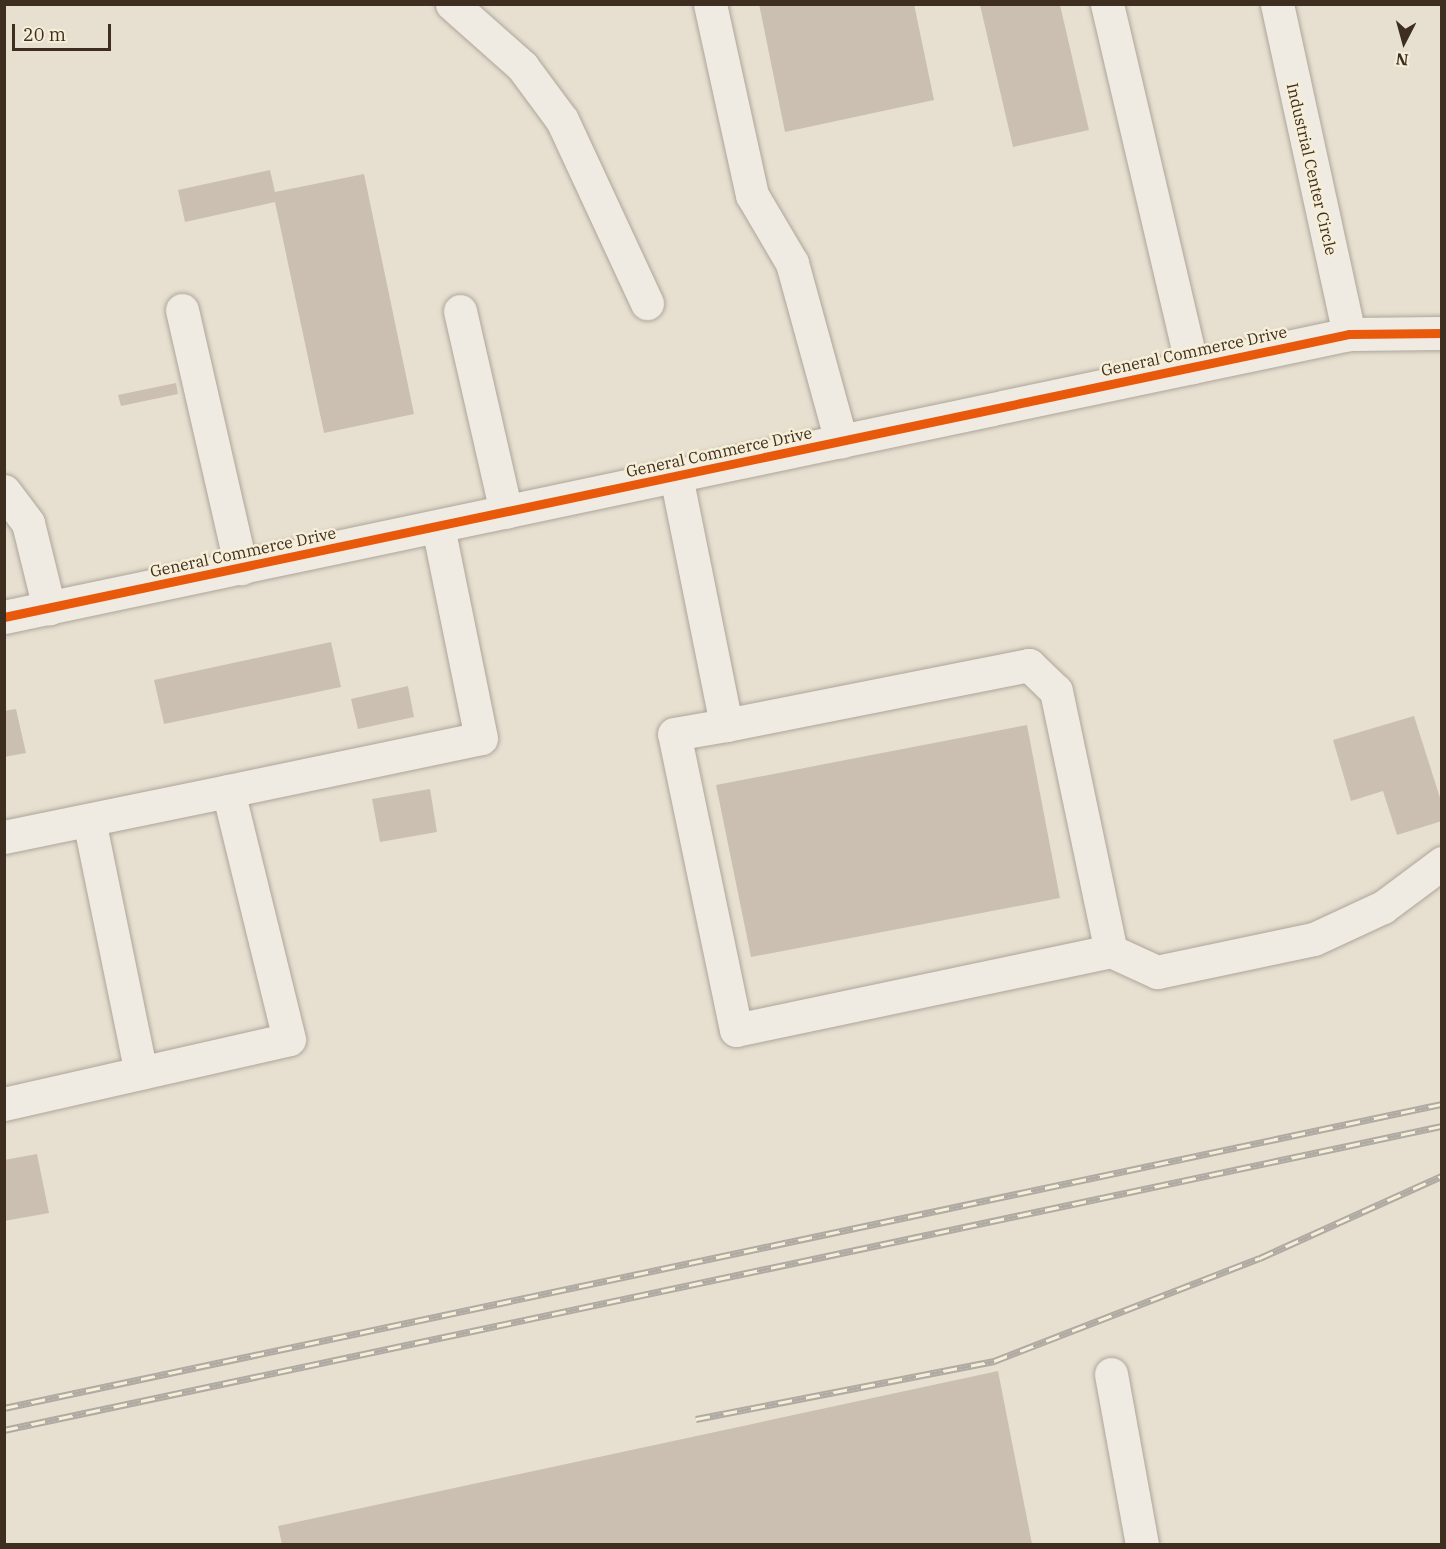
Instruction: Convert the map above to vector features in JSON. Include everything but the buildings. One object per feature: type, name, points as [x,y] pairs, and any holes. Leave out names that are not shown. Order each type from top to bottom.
[{"type":"street","points":[[452,4],[522,66],[562,120],[647,303]]},
{"type":"street","points":[[710,4],[752,195],[792,263],[841,441]]},
{"type":"street","points":[[1107,4],[1192,367]]},
{"type":"street","name":"Industrial Center Circle","points":[[1276,4],[1349,334]]},
{"type":"street","points":[[182,310],[241,568]]},
{"type":"street","points":[[460,311],[506,512]]},
{"type":"street","name":"General Commerce Drive","points":[[4,617],[1349,334],[1442,333]]},
{"type":"street","points":[[676,476],[726,725]]},
{"type":"street","points":[[4,491],[28,523],[49,608]]},
{"type":"street","points":[[4,837],[481,738],[438,526]]},
{"type":"street","points":[[1111,951],[1056,691],[1029,665],[674,734],[736,1030],[1111,951],[1157,972],[1314,939],[1383,907],[1442,863]]},
{"type":"street","points":[[4,1104],[289,1039],[228,791]]},
{"type":"street","points":[[89,820],[141,1073]]},
{"type":"street","points":[[1112,1374],[1142,1545]]},
{"type":"railway","points":[[4,1408],[1442,1104]]},
{"type":"railway","points":[[4,1430],[1442,1126]]},
{"type":"railway","points":[[696,1419],[994,1361],[1260,1258],[1442,1176]]},
{"type":"cycle path","points":[[4,617],[1349,334],[1442,333]]}]
